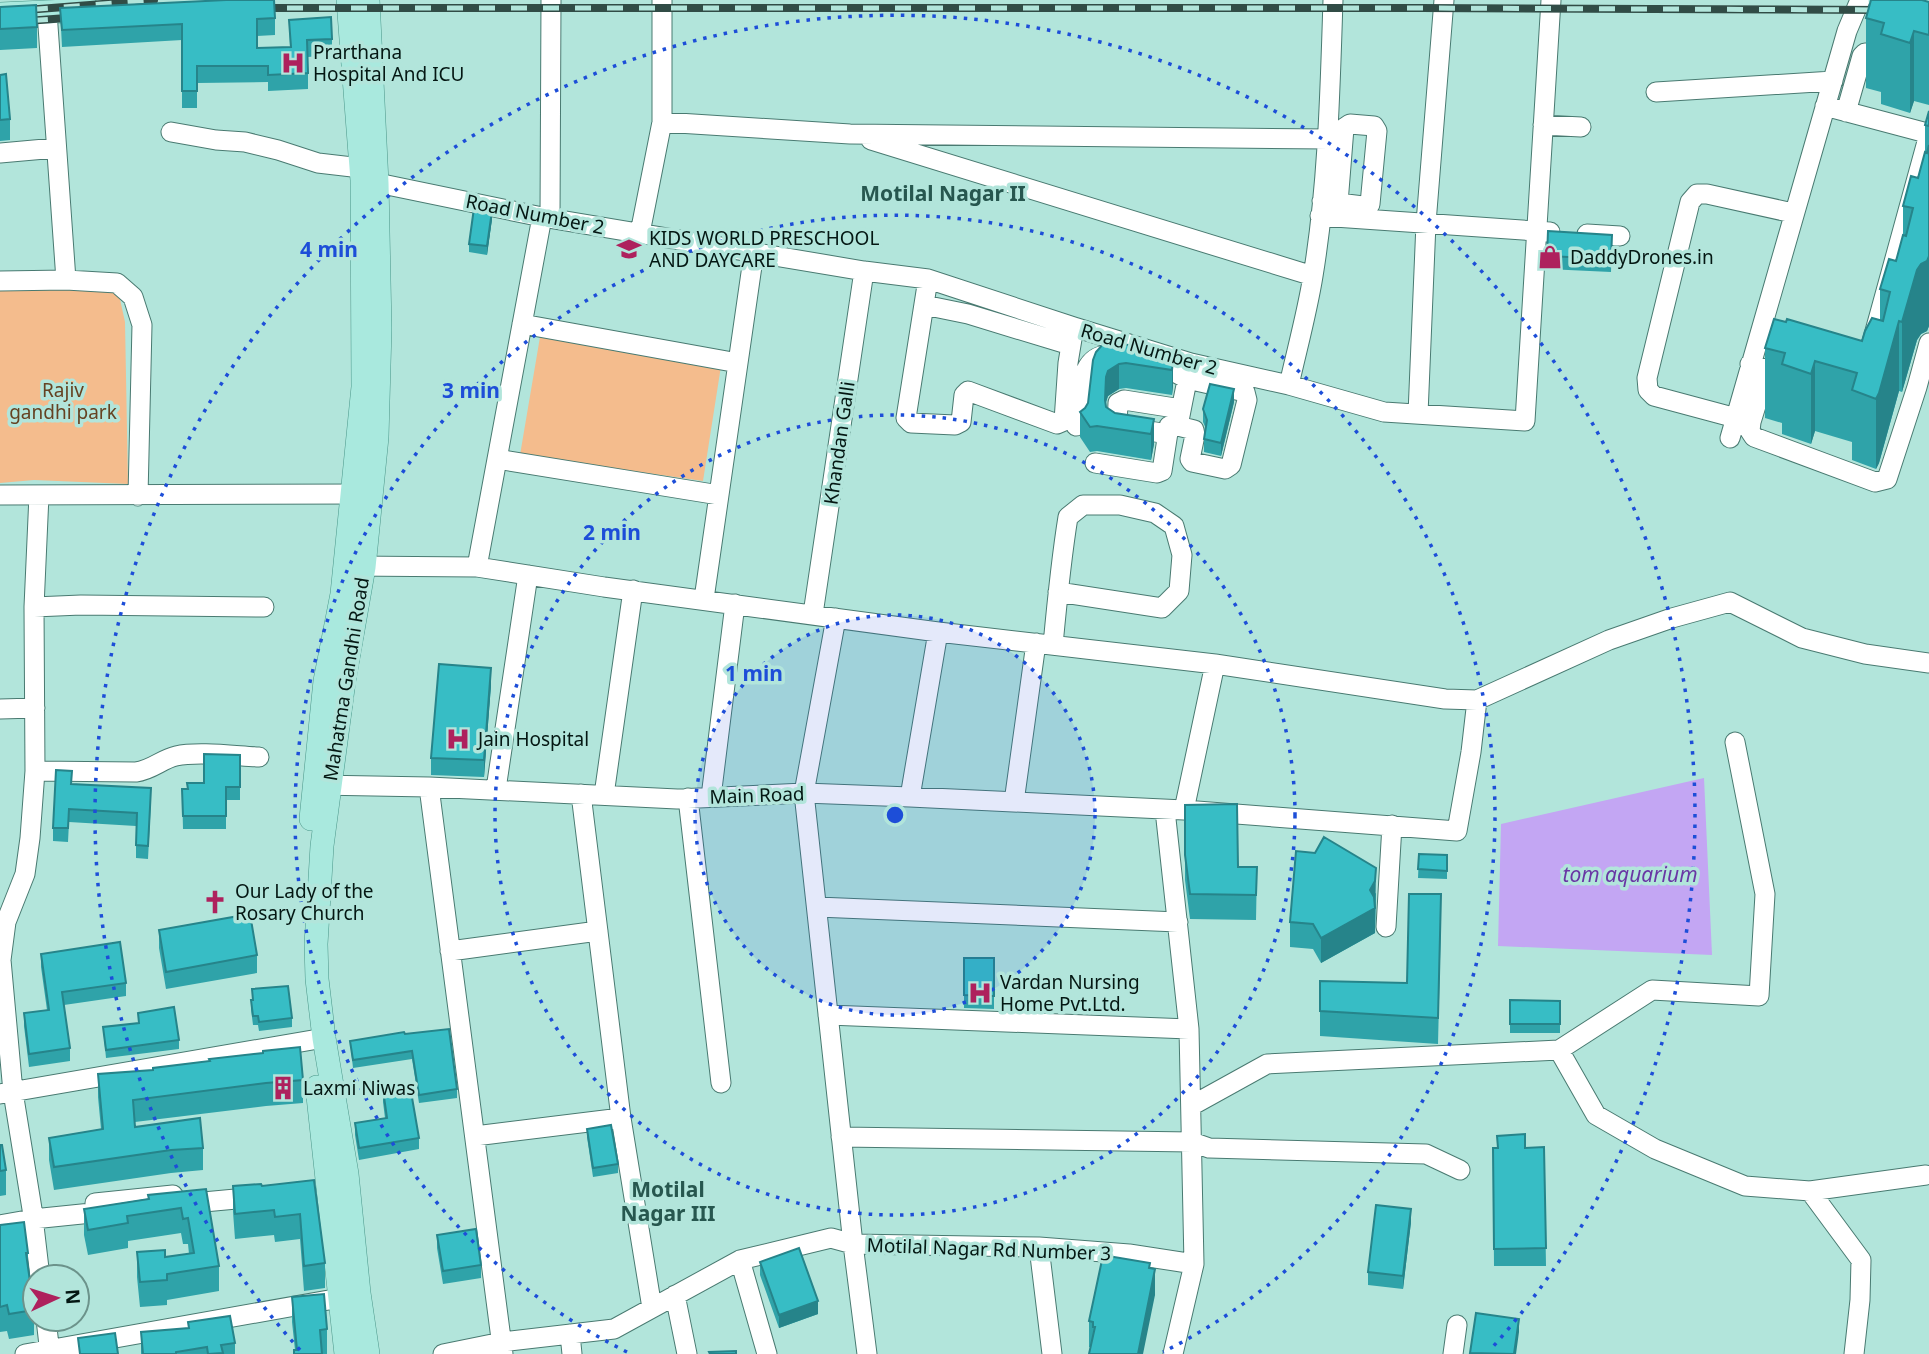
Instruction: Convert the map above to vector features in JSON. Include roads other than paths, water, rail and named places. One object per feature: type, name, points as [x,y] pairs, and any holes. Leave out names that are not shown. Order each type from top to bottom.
[{"type":"main road","name":"Mahatma Gandhi Road","points":[[348,0],[380,329],[377,437],[361,494],[354,566],[342,594],[325,681],[322,784],[303,930],[305,971],[318,1039],[330,1183],[350,1295],[368,1354]]},
{"type":"main road","name":"Mahatma Gandhi Road","points":[[367,177],[369,0]]},
{"type":"main road","points":[[1880,0],[1929,1]]},
{"type":"main road","points":[[0,15],[114,9]]},
{"type":"main road","name":"Mahatma Gandhi Road","points":[[346,1354],[350,1295]]},
{"type":"street","points":[[477,567],[522,324],[546,218],[551,0]]},
{"type":"street","points":[[640,233],[662,122],[662,0]]},
{"type":"street","points":[[1289,385],[1327,207],[1333,0]]},
{"type":"street","points":[[1418,414],[1426,223],[1444,0]]},
{"type":"street","name":"Road Number 2","points":[[171,132],[245,142],[367,177],[546,218],[864,271],[928,279],[1072,336],[1189,371],[1289,385],[1384,412],[1525,421],[1551,0]]},
{"type":"street","points":[[1860,0],[1847,32],[1793,213],[1758,367],[1749,431],[1754,437],[1875,482],[1887,479],[1929,343]]},
{"type":"street","points":[[47,12],[66,280]]},
{"type":"street","points":[[1846,112],[1865,53],[1929,52]]},
{"type":"street","points":[[1656,92],[1833,81]]},
{"type":"street","points":[[1825,106],[1923,132],[1928,138],[1867,360]]},
{"type":"street","points":[[662,122],[850,134],[1329,139]]},
{"type":"street","points":[[1543,125],[1581,128]]},
{"type":"street","points":[[850,134],[1313,276]]},
{"type":"street","points":[[0,153],[56,148]]},
{"type":"street","points":[[1736,418],[1654,396],[1648,390],[1647,378],[1690,202],[1697,194],[1707,194],[1793,213]]},
{"type":"street","points":[[1327,207],[1426,223],[1620,236]]},
{"type":"street","points":[[704,599],[754,252]]},
{"type":"street","name":"Khandan Galli","points":[[813,614],[864,271]]},
{"type":"street","points":[[924,305],[1072,336],[1064,421],[1057,424],[968,391],[964,395],[961,422],[955,425],[911,423],[906,418],[928,279]]},
{"type":"street","points":[[0,281],[66,280],[117,283],[133,297],[142,325],[138,496]]},
{"type":"street","points":[[522,324],[738,363]]},
{"type":"street","points":[[1076,426],[1083,378],[1090,362],[1100,355],[1108,354],[1189,371],[1245,392],[1247,400],[1231,465],[1225,469],[1192,462],[1190,459],[1194,430],[1176,423]]},
{"type":"street","points":[[1758,367],[1807,382]]},
{"type":"street","points":[[1730,438],[1758,367]]},
{"type":"street","points":[[1095,463],[1157,473],[1162,471],[1189,371]]},
{"type":"street","points":[[497,459],[719,495]]},
{"type":"street","points":[[0,495],[361,494]]},
{"type":"street","points":[[38,1263],[32,1214],[6,1093],[1,960],[6,922],[25,874],[34,771],[34,607],[39,495]]},
{"type":"street","points":[[1014,802],[1058,592],[1068,517],[1083,505],[1121,505],[1155,513],[1174,526],[1182,555],[1179,592],[1162,608],[1058,592]]},
{"type":"street","points":[[354,566],[477,567],[938,632],[1215,664],[1445,699],[1477,700],[1609,640],[1672,618],[1730,602],[1802,638],[1865,654],[1928,663]]},
{"type":"street","points":[[496,789],[528,575]]},
{"type":"street","points":[[604,795],[633,590]]},
{"type":"street","points":[[711,797],[735,604]]},
{"type":"street","points":[[34,607],[264,607]]},
{"type":"street","points":[[443,1354],[503,1348],[570,1334],[614,1329],[740,1260],[831,1238],[853,1244],[804,793],[836,618]]},
{"type":"street","points":[[910,797],[938,632]]},
{"type":"street","points":[[1173,1354],[1194,1264],[1189,1029],[1178,922],[1175,810],[1215,664]]},
{"type":"street","name":"Main Road","points":[[322,784],[688,798],[804,793],[910,797],[1175,810],[1457,831],[1477,700]]},
{"type":"street","points":[[0,709],[34,708]]},
{"type":"street","points":[[1191,1105],[1268,1064],[1559,1049],[1652,989],[1759,996],[1765,894],[1735,742]]},
{"type":"street","points":[[34,771],[136,772],[148,770],[173,756],[259,757]]},
{"type":"street","points":[[429,786],[503,1348]]},
{"type":"street","points":[[581,794],[621,1118],[652,1308]]},
{"type":"street","points":[[688,798],[721,1083]]},
{"type":"street","points":[[1386,928],[1392,825]]},
{"type":"street","points":[[817,907],[1178,922]]},
{"type":"street","points":[[450,951],[598,931]]},
{"type":"street","points":[[828,1015],[1189,1029]]},
{"type":"street","points":[[6,1093],[318,1039]]},
{"type":"street","points":[[1559,1049],[1595,1115],[1655,1149],[1745,1186],[1810,1191],[1926,1175]]},
{"type":"street","points":[[475,1136],[621,1118]]},
{"type":"street","points":[[841,1137],[1192,1142],[1209,1147],[1426,1154],[1460,1170]]},
{"type":"street","points":[[0,1214],[32,1214],[275,1190]]},
{"type":"street","points":[[1810,1191],[1861,1260],[1854,1354]]},
{"type":"street","points":[[0,1225],[32,1214]]},
{"type":"street","name":"Motilal Nagar Rd Number 3","points":[[867,1354],[853,1244],[1039,1247],[1129,1254],[1194,1264]]},
{"type":"street","points":[[1039,1247],[1052,1354]]},
{"type":"street","points":[[740,1260],[767,1354]]},
{"type":"street","points":[[25,1354],[50,1352],[350,1295]]},
{"type":"street","points":[[676,1295],[687,1354]]},
{"type":"street","points":[[1453,1354],[1457,1325]]},
{"type":"street","points":[[48,1333],[50,1352]]},
{"type":"street","points":[[570,1334],[572,1354]]},
{"type":"water","name":"tom aquarium","points":[[1704,778],[1712,955],[1498,946],[1501,824]]},
{"type":"railway","points":[[0,12],[154,0]]},
{"type":"railway","points":[[255,8],[1886,10]]},
{"type":"railway","points":[[0,23],[80,17]]},
{"type":"place","name":"Prarthana Hospital And ICU","points":[[293,63]]},
{"type":"place","name":"KIDS WORLD PRESCHOOL AND DAYCARE","points":[[629,249]]},
{"type":"place","name":"DaddyDrones.in","points":[[1550,257]]},
{"type":"place","name":"Jain Hospital","points":[[458,739]]},
{"type":"place","name":"Our Lady of the Rosary Church","points":[[215,902]]},
{"type":"place","name":"Vardan Nursing Home Pvt.Ltd.","points":[[980,993]]},
{"type":"place","name":"Laxmi Niwas","points":[[283,1088]]},
{"type":"district","name":"Motilal Nagar II","points":[[943,193]]},
{"type":"district","name":"Motilal Nagar III","points":[[668,1201]]},
{"type":"park label","name":"Rajiv gandhi park","points":[[63,401]]}]
